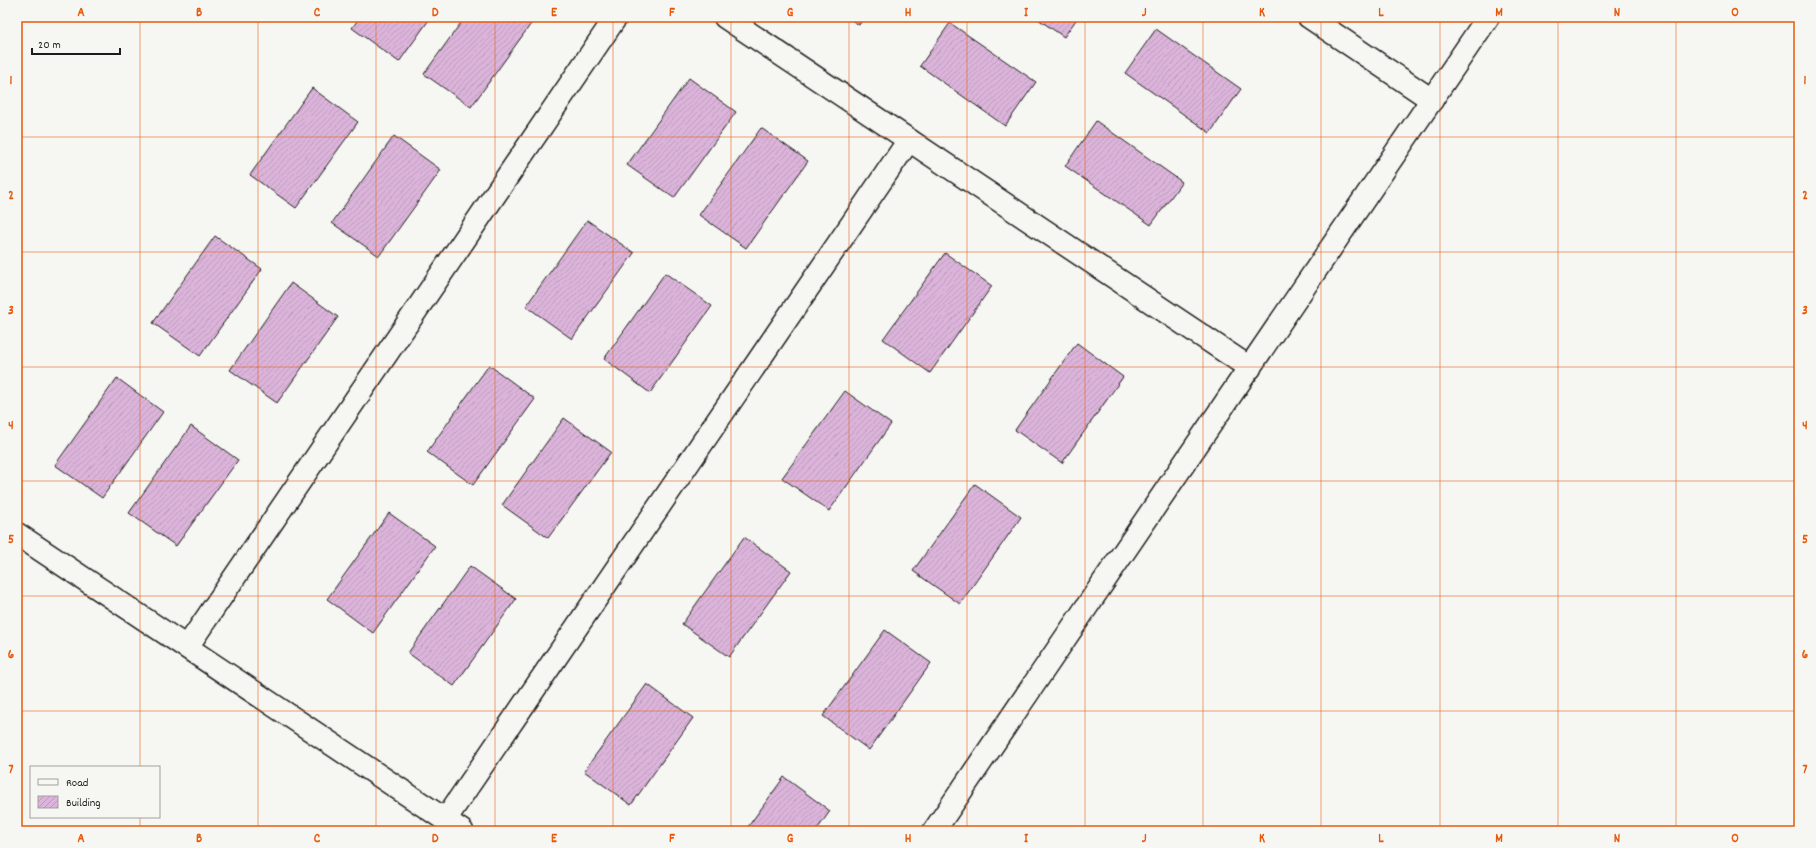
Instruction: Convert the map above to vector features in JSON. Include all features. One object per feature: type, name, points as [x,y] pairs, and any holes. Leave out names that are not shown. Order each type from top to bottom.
[{"type":"lane","points":[[187,647],[616,17]]},
{"type":"lane","points":[[725,17],[1250,368]]},
{"type":"lane","points":[[1309,17],[1432,100]]},
{"type":"lane","points":[[934,831],[1488,17]]},
{"type":"lane","points":[[17,534],[454,825],[909,140]]},
{"type":"building","points":[[360,17],[431,17],[399,62],[352,28]]},
{"type":"building","points":[[465,17],[528,17],[533,21],[471,107],[424,74]]},
{"type":"building","points":[[847,17],[864,17],[859,25]]},
{"type":"building","points":[[1035,17],[1078,17],[1064,37]]},
{"type":"building","points":[[950,23],[1036,82],[1005,126],[920,66]]},
{"type":"building","points":[[1156,29],[1241,89],[1210,133],[1125,73]]},
{"type":"building","points":[[689,78],[736,112],[674,198],[627,165]]},
{"type":"building","points":[[312,88],[358,122],[296,208],[250,175]]},
{"type":"building","points":[[1096,121],[1182,182],[1151,225],[1065,166]]},
{"type":"building","points":[[761,128],[808,161],[746,248],[699,215]]},
{"type":"building","points":[[394,136],[441,170],[379,256],[332,223]]},
{"type":"building","points":[[587,220],[634,253],[572,339],[526,306]]},
{"type":"building","points":[[215,236],[262,269],[200,356],[153,323]]},
{"type":"building","points":[[945,253],[992,286],[930,373],[883,339]]},
{"type":"building","points":[[665,273],[712,306],[650,393],[604,359]]},
{"type":"building","points":[[291,283],[338,317],[277,403],[230,370]]},
{"type":"building","points":[[1077,343],[1123,377],[1062,463],[1015,430]]},
{"type":"building","points":[[489,365],[535,399],[473,485],[427,452]]},
{"type":"building","points":[[117,378],[163,412],[102,498],[55,465]]},
{"type":"building","points":[[845,391],[891,424],[829,511],[782,478]]},
{"type":"building","points":[[564,418],[611,452],[548,538],[502,505]]},
{"type":"building","points":[[191,426],[238,460],[176,546],[129,513]]},
{"type":"building","points":[[975,484],[1021,517],[960,604],[913,571]]},
{"type":"building","points":[[389,513],[435,546],[373,633],[327,599]]},
{"type":"building","points":[[744,537],[791,571],[729,657],[682,624]]},
{"type":"building","points":[[470,566],[516,599],[454,686],[408,653]]},
{"type":"building","points":[[885,630],[931,663],[869,750],[823,716]]},
{"type":"building","points":[[647,684],[693,718],[631,805],[584,771]]},
{"type":"building","points":[[784,777],[830,811],[816,831],[745,831]]}]
